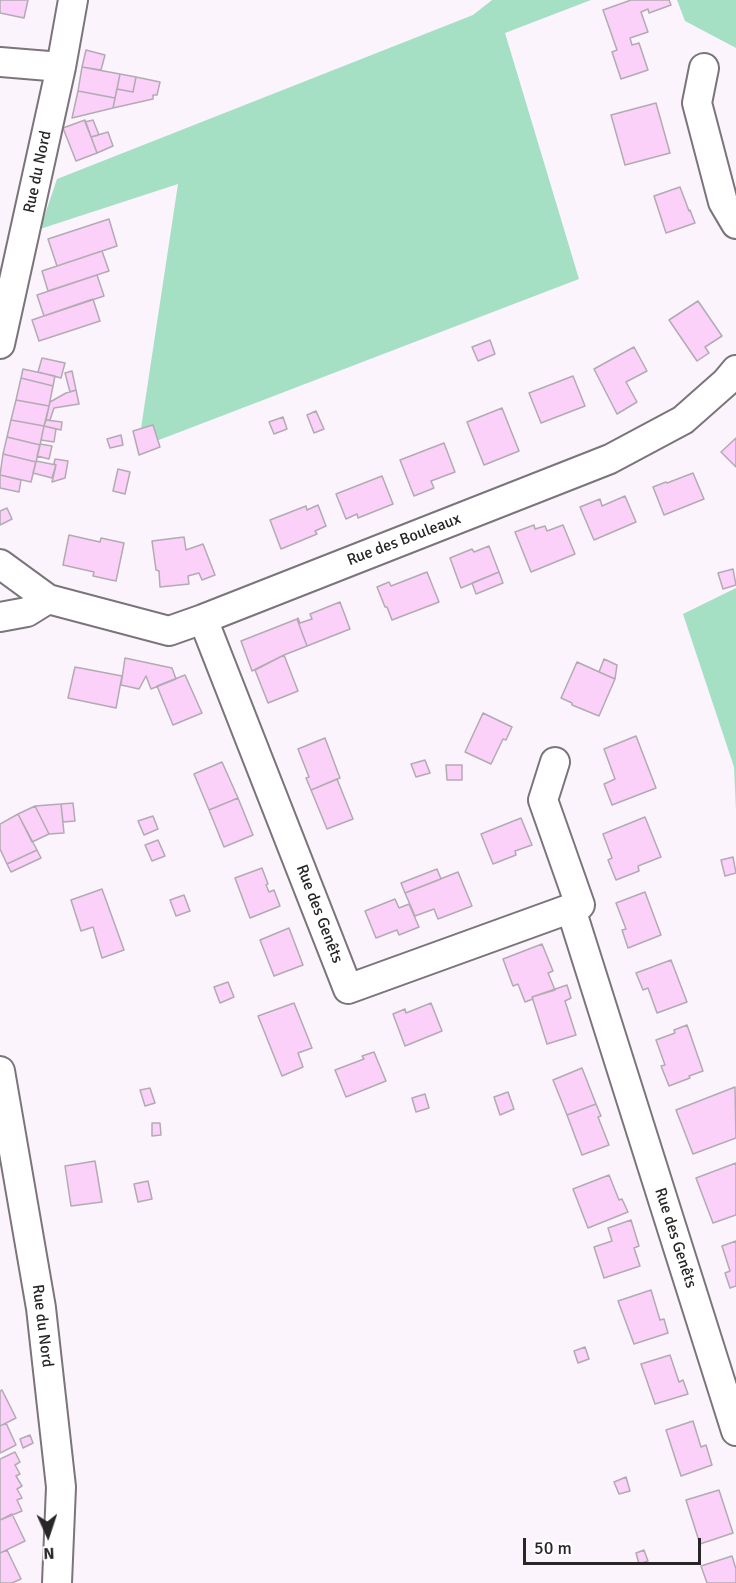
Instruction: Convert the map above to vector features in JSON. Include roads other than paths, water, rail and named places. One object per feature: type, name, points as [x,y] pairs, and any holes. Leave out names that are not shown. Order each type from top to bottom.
[{"type":"street","name":"Rue du Nord","points":[[0,344],[74,0]]},
{"type":"street","points":[[0,62],[60,67]]},
{"type":"street","points":[[704,68],[697,103],[723,202],[736,224]]},
{"type":"street","name":"Rue des Bouleaux","points":[[0,564],[48,599],[169,631],[610,459],[683,420],[726,382],[736,370]]},
{"type":"street","points":[[0,617],[27,612],[48,599]]},
{"type":"street","name":"Rue des Genêts","points":[[203,619],[348,989],[580,905],[543,800],[555,762]]},
{"type":"street","name":"Rue des Genêts","points":[[571,909],[736,1431]]},
{"type":"street","name":"Rue du Nord","points":[[0,1071],[41,1308],[61,1487],[57,1583]]}]
